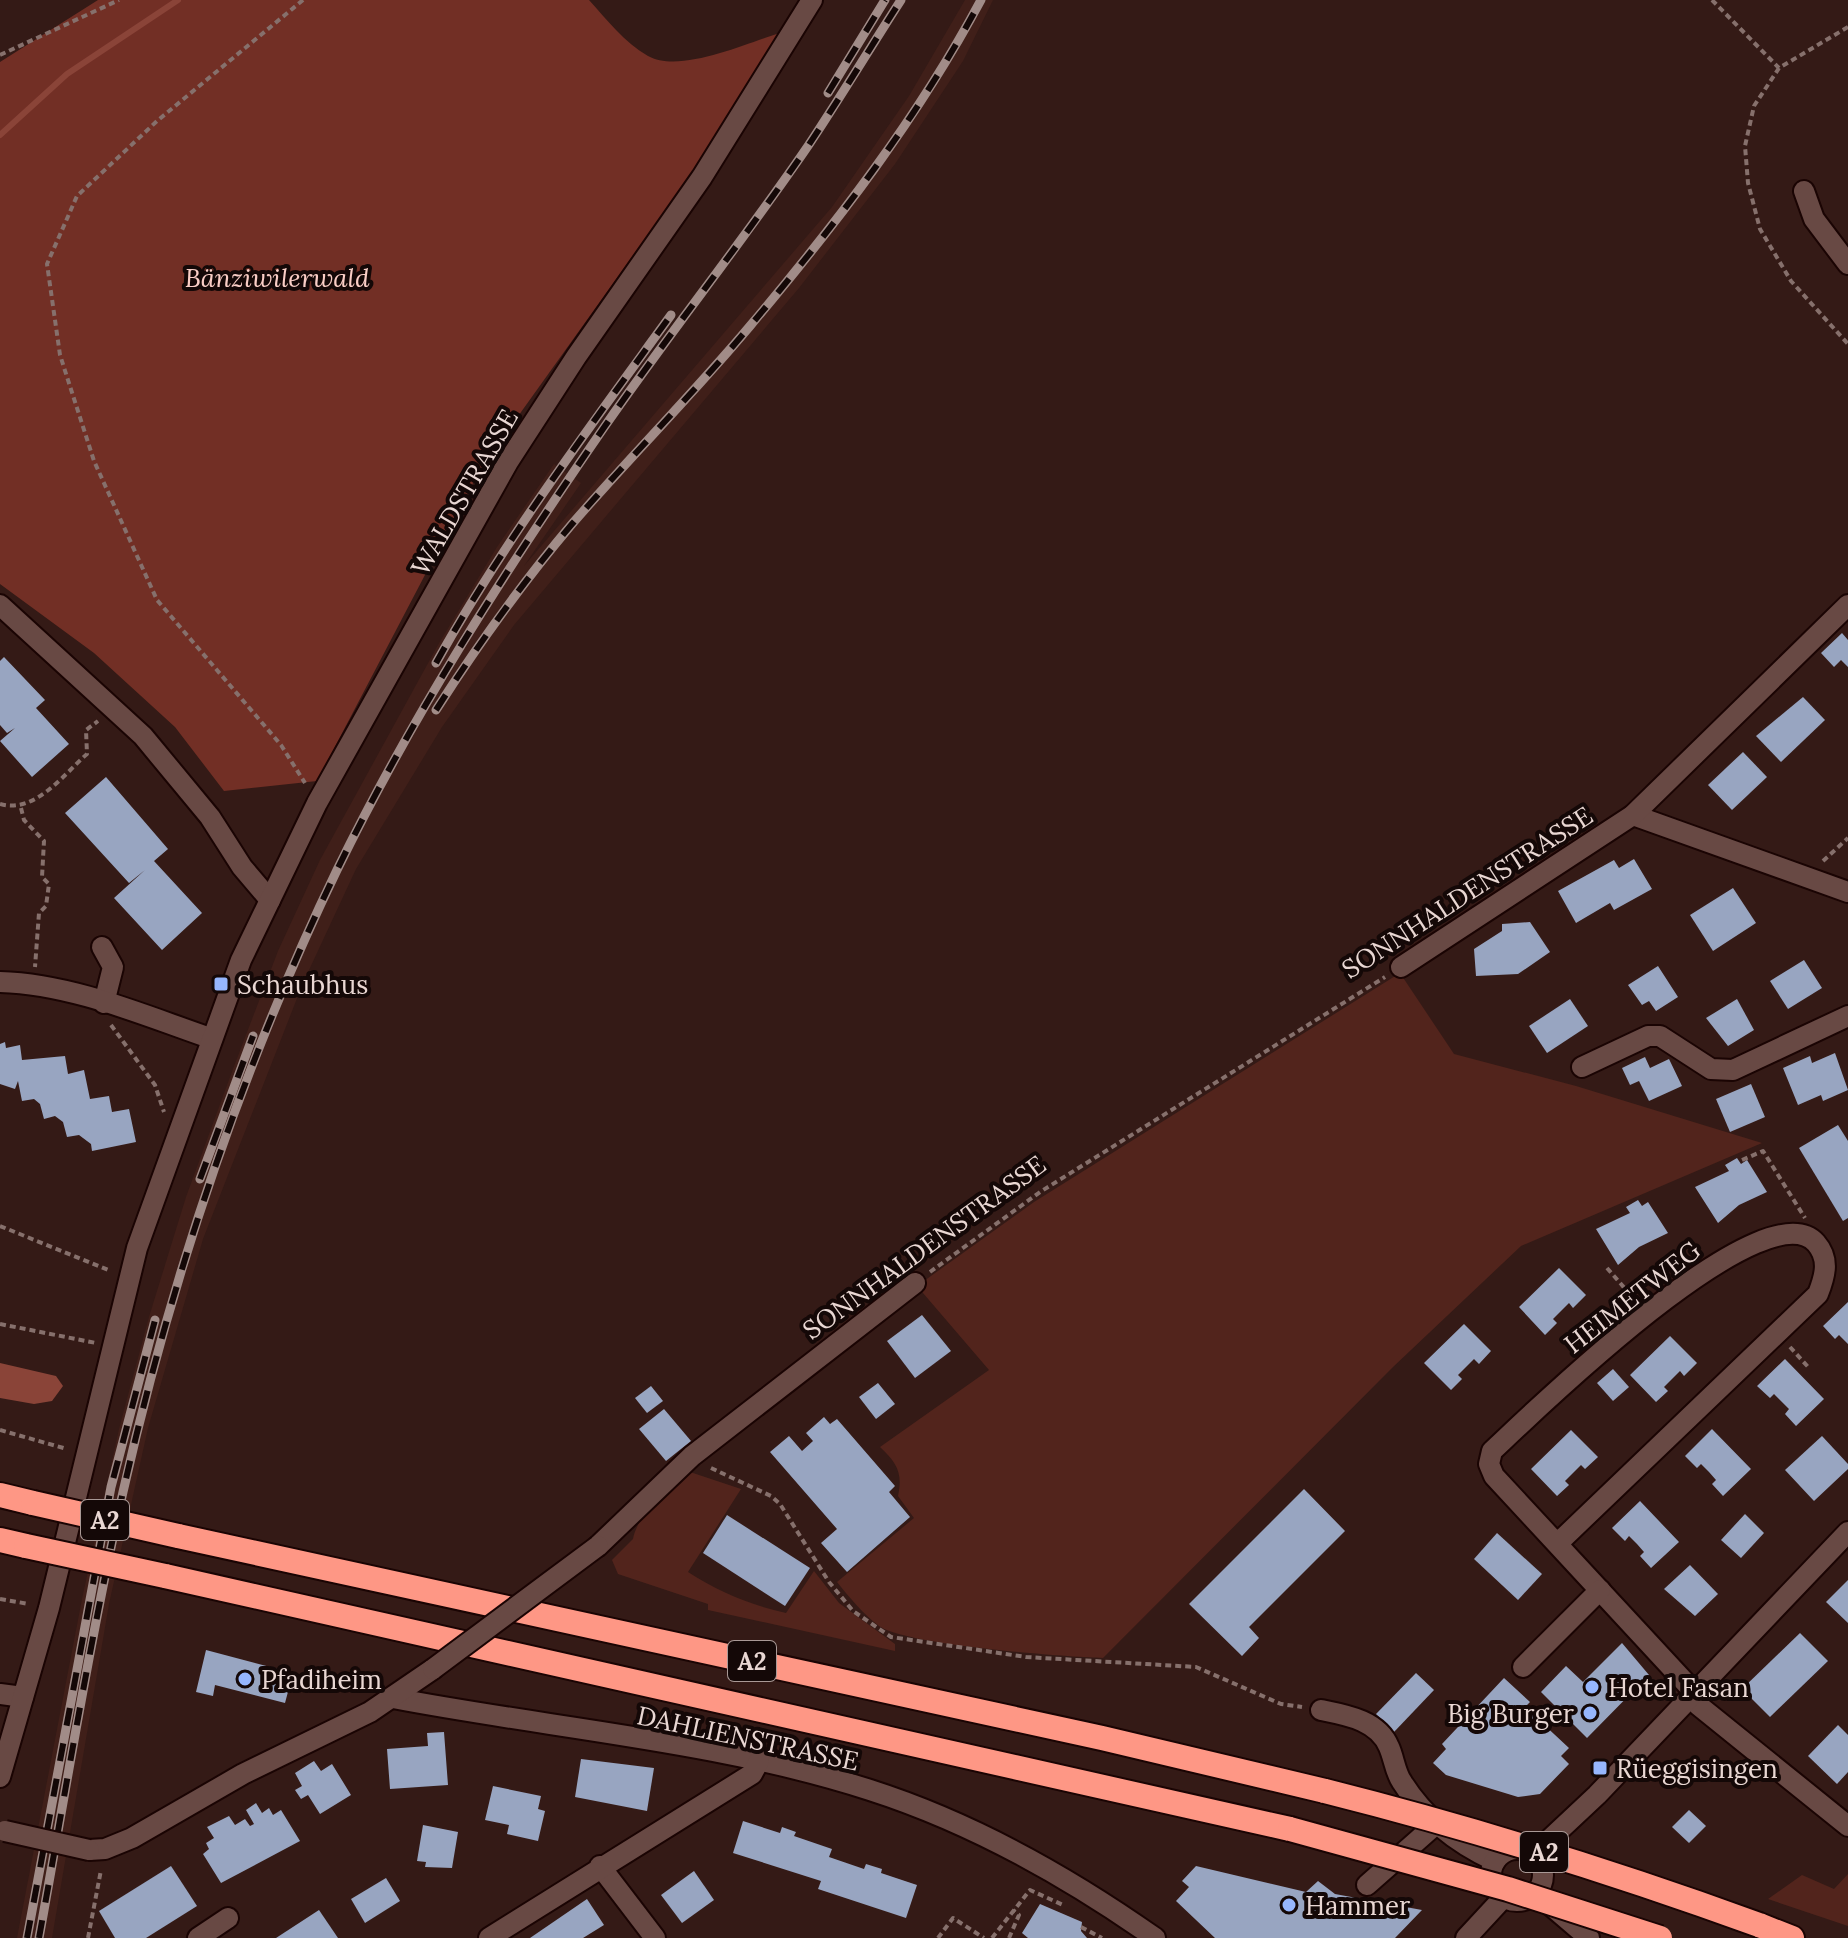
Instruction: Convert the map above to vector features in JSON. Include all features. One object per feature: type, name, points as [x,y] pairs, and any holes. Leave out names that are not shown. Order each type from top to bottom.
[{"type":"highway","name":"A2","points":[[0,1495],[1102,1738],[1325,1791],[1516,1844],[1641,1883],[1792,1938]]},
{"type":"highway","name":"A2","points":[[0,1540],[1290,1829],[1508,1889],[1660,1938]]},
{"type":"street","name":"WALDSTRASSE","points":[[210,1038],[241,960],[317,803],[508,462],[576,357],[702,177],[812,0]]},
{"type":"street","points":[[1804,191],[1814,219],[1848,264]]},
{"type":"street","points":[[0,605],[143,736],[210,817],[242,867],[270,900]]},
{"type":"street","name":"SONNHALDENSTRASSE","points":[[1401,967],[1633,815],[1848,605]]},
{"type":"street","points":[[1633,815],[1848,892]]},
{"type":"street","points":[[102,947],[113,967],[106,1013]]},
{"type":"street","points":[[0,982],[33,983],[106,1013],[210,1038],[137,1248],[49,1608],[1,1776]]},
{"type":"street","points":[[1582,1067],[1648,1036],[1660,1036],[1711,1069],[1733,1070],[1848,1016]]},
{"type":"street","name":"HEIMETWEG","points":[[1803,1235],[1775,1235],[1715,1264],[1647,1313],[1492,1451],[1489,1464],[1494,1476],[1695,1693],[1698,1705],[1848,1826]]},
{"type":"street","points":[[1557,1544],[1818,1294],[1825,1276],[1825,1256],[1814,1241],[1803,1235]]},
{"type":"street","name":"SONNHALDENSTRASSE","points":[[3,1831],[89,1850],[105,1849],[132,1838],[243,1774],[393,1698],[598,1546],[692,1456],[915,1283]]},
{"type":"street","points":[[1534,1854],[1571,1821],[1848,1532]]},
{"type":"street","points":[[1523,1667],[1600,1590]]},
{"type":"street","points":[[0,1694],[23,1697]]},
{"type":"street","name":"DAHLIENSTRASSE","points":[[393,1698],[759,1761],[870,1790],[952,1820],[1047,1867],[1155,1938]]},
{"type":"street","points":[[1321,1710],[1359,1718],[1388,1743],[1400,1780],[1435,1825],[1472,1851],[1495,1861]]},
{"type":"street","points":[[489,1938],[752,1774],[759,1761]]},
{"type":"street","points":[[1367,1885],[1435,1825]]},
{"type":"street","points":[[1513,1849],[1534,1854],[1543,1869],[1541,1885],[1536,1892],[1518,1901],[1504,1897],[1493,1884],[1495,1861],[1513,1849]]},
{"type":"street","points":[[600,1866],[655,1938]]},
{"type":"street","points":[[1536,1892],[1589,1938]]},
{"type":"street","points":[[1466,1938],[1504,1897]]},
{"type":"street","points":[[198,1938],[228,1918]]},
{"type":"path","points":[[0,55],[119,0]]},
{"type":"path","points":[[303,0],[157,121],[77,196],[47,264],[60,355],[94,461],[157,600],[281,745],[317,803]]},
{"type":"path","points":[[1712,0],[1779,68]]},
{"type":"path","points":[[1848,27],[1779,68],[1754,106],[1745,146],[1748,183],[1760,229],[1791,281],[1848,344]]},
{"type":"path","points":[[21,808],[87,754],[86,730],[114,709]]},
{"type":"path","points":[[0,804],[21,808]]},
{"type":"path","points":[[21,808],[24,820],[44,841],[42,877],[49,884],[46,906],[39,913],[34,972]]},
{"type":"path","points":[[1809,879],[1813,870],[1848,838]]},
{"type":"path","name":"SONNHALDENSTRASSE","points":[[915,1283],[1040,1192],[1401,967]]},
{"type":"path","points":[[106,1013],[155,1085],[168,1124]]},
{"type":"path","points":[[1742,1160],[1763,1151],[1804,1213],[1803,1235]]},
{"type":"path","points":[[0,1226],[120,1275]]},
{"type":"path","points":[[1607,1268],[1647,1313]]},
{"type":"path","points":[[0,1324],[99,1345]]},
{"type":"path","points":[[1777,1334],[1810,1369]]},
{"type":"path","points":[[0,1430],[85,1454]]},
{"type":"path","points":[[692,1456],[771,1496],[780,1504],[829,1582],[853,1611],[891,1637],[1026,1657],[1196,1667],[1281,1704],[1321,1710]]},
{"type":"path","points":[[0,1599],[49,1608]]},
{"type":"path","points":[[88,1938],[99,1881]]},
{"type":"path","points":[[992,1938],[1030,1890],[1072,1909]]},
{"type":"path","points":[[1009,1938],[1019,1915],[1012,1909]]},
{"type":"path","points":[[938,1938],[953,1918],[984,1938]]},
{"type":"path","points":[[1081,1927],[1102,1938]]},
{"type":"shaded area","points":[[965,0],[993,0],[963,61],[895,164],[799,288],[514,625],[442,727],[356,869],[303,983],[203,1239],[148,1428],[109,1604],[52,1938],[17,1938],[82,1599],[119,1429],[149,1317],[186,1197],[233,1069],[278,951],[320,860],[438,645],[497,547],[554,464],[581,483],[524,566],[832,207],[909,96]]},
{"type":"shaded area","points":[[1400,973],[1454,1054],[1576,1086],[1762,1143],[1521,1246],[1393,1367],[1103,1658],[951,1644],[895,1633],[873,1622],[837,1582],[914,1518],[898,1496],[900,1481],[897,1469],[880,1447],[989,1370],[917,1286],[1034,1202]]},
{"type":"shaded area","points":[[0,1363],[56,1376],[63,1386],[52,1401],[34,1404],[0,1398]]},
{"type":"shaded area","points":[[690,1472],[741,1489],[688,1572],[735,1597],[786,1613],[814,1571],[839,1603],[895,1644],[895,1651],[708,1610],[708,1604],[618,1574],[612,1560],[633,1539],[647,1510],[673,1480]]},
{"type":"shaded area","points":[[1848,1874],[1848,1926],[1768,1899],[1802,1875],[1834,1889]]},
{"type":"green space","name":"Bänziwilerwald","points":[[98,0],[589,0],[631,44],[662,61],[714,55],[780,33],[725,127],[481,468],[317,781],[224,791],[175,727],[94,653],[0,584],[0,62]]},
{"type":"building","points":[[1842,633],[1848,640],[1848,667],[1841,660],[1834,667],[1821,653]]},
{"type":"building","points":[[4,657],[45,700],[36,708],[69,744],[32,777],[0,741],[15,728],[7,733],[0,725],[0,661]]},
{"type":"building","points":[[1803,697],[1825,720],[1781,762],[1756,736]]},
{"type":"building","points":[[1743,752],[1767,777],[1732,810],[1708,785]]},
{"type":"building","points":[[106,777],[168,849],[154,861],[202,913],[162,950],[114,898],[145,870],[129,883],[65,813]]},
{"type":"building","points":[[1634,859],[1652,889],[1614,910],[1610,903],[1576,923],[1558,891],[1614,860],[1619,868]]},
{"type":"building","points":[[1733,888],[1756,923],[1713,951],[1690,915]]},
{"type":"building","points":[[1530,922],[1550,952],[1518,974],[1476,976],[1474,949],[1502,931],[1502,924]]},
{"type":"building","points":[[1804,960],[1822,988],[1788,1009],[1770,981]]},
{"type":"building","points":[[1658,966],[1678,997],[1656,1011],[1649,1001],[1642,1005],[1628,985]]},
{"type":"building","points":[[1570,999],[1588,1026],[1547,1053],[1529,1026]]},
{"type":"building","points":[[1737,999],[1754,1030],[1728,1046],[1706,1018]]},
{"type":"building","points":[[5,1042],[6,1048],[20,1045],[22,1060],[65,1056],[68,1074],[84,1070],[90,1099],[109,1096],[112,1112],[129,1109],[136,1142],[92,1151],[91,1144],[79,1135],[67,1137],[63,1122],[55,1116],[44,1119],[40,1104],[34,1099],[22,1101],[18,1081],[15,1089],[0,1084],[0,1044]]},
{"type":"building","points":[[1835,1053],[1848,1090],[1823,1101],[1821,1095],[1798,1105],[1783,1068],[1810,1056],[1812,1063]]},
{"type":"building","points":[[1645,1057],[1650,1068],[1669,1059],[1682,1086],[1649,1101],[1639,1081],[1630,1085],[1622,1068]]},
{"type":"building","points":[[1751,1084],[1765,1117],[1730,1132],[1716,1099]]},
{"type":"building","points":[[1838,1125],[1848,1141],[1848,1218],[1843,1221],[1799,1148]]},
{"type":"building","points":[[1737,1158],[1741,1164],[1747,1160],[1767,1192],[1739,1205],[1718,1223],[1695,1187],[1729,1171],[1725,1165]]},
{"type":"building","points":[[1638,1200],[1642,1206],[1648,1202],[1668,1233],[1639,1247],[1618,1265],[1596,1229],[1630,1213],[1626,1207]]},
{"type":"building","points":[[1559,1268],[1586,1295],[1573,1308],[1569,1303],[1553,1319],[1557,1323],[1545,1335],[1519,1307]]},
{"type":"building","points":[[1848,1302],[1848,1344],[1839,1335],[1835,1339],[1823,1326]]},
{"type":"building","points":[[922,1315],[951,1351],[915,1378],[887,1341]]},
{"type":"building","points":[[1464,1324],[1491,1351],[1479,1364],[1474,1359],[1458,1375],[1462,1379],[1451,1390],[1424,1363]]},
{"type":"building","points":[[1670,1336],[1697,1363],[1684,1376],[1680,1371],[1664,1387],[1668,1391],[1656,1402],[1630,1375]]},
{"type":"building","points":[[1785,1359],[1824,1399],[1796,1426],[1785,1414],[1789,1409],[1774,1394],[1770,1398],[1757,1386]]},
{"type":"building","points":[[1613,1369],[1629,1387],[1613,1401],[1597,1383]]},
{"type":"building","points":[[878,1383],[895,1404],[876,1419],[859,1397]]},
{"type":"building","points":[[651,1386],[663,1401],[647,1413],[635,1398]]},
{"type":"building","points":[[664,1409],[691,1441],[666,1461],[639,1429]]},
{"type":"building","points":[[824,1417],[830,1424],[837,1419],[895,1486],[889,1492],[910,1517],[847,1572],[821,1543],[837,1529],[770,1452],[789,1436],[802,1451],[813,1441],[806,1433]]},
{"type":"building","points":[[1712,1429],[1751,1469],[1723,1496],[1712,1484],[1716,1480],[1709,1472],[1701,1464],[1697,1468],[1685,1456]]},
{"type":"building","points":[[1571,1430],[1598,1457],[1585,1469],[1581,1465],[1565,1481],[1569,1485],[1557,1496],[1531,1469]]},
{"type":"building","points":[[1822,1436],[1848,1464],[1848,1469],[1814,1501],[1785,1470]]},
{"type":"building","points":[[1304,1489],[1345,1531],[1249,1627],[1259,1638],[1242,1656],[1189,1604]]},
{"type":"building","points":[[1640,1501],[1679,1542],[1651,1568],[1640,1556],[1644,1552],[1637,1544],[1629,1536],[1625,1541],[1612,1528]]},
{"type":"building","points":[[1745,1514],[1764,1533],[1741,1558],[1721,1540]]},
{"type":"building","points":[[727,1515],[810,1568],[785,1606],[703,1553]]},
{"type":"building","points":[[1497,1533],[1542,1574],[1518,1600],[1474,1559]]},
{"type":"building","points":[[1690,1565],[1718,1594],[1695,1616],[1664,1589]]},
{"type":"building","points":[[1848,1580],[1848,1623],[1826,1602]]},
{"type":"building","points":[[1800,1633],[1828,1661],[1770,1717],[1742,1689]]},
{"type":"building","name":"Hotel Fasan","points":[[1622,1643],[1649,1675],[1587,1738],[1541,1692],[1566,1666],[1583,1682]]},
{"type":"building","name":"Pfadiheim","points":[[206,1650],[293,1673],[285,1703],[215,1685],[213,1696],[196,1692]]},
{"type":"building","points":[[1416,1673],[1434,1690],[1394,1732],[1376,1714]]},
{"type":"building","points":[[1504,1678],[1530,1702],[1525,1707],[1569,1748],[1561,1756],[1569,1764],[1540,1794],[1518,1797],[1446,1775],[1433,1763],[1446,1749],[1442,1744]]},
{"type":"building","points":[[1838,1725],[1848,1735],[1848,1772],[1837,1784],[1808,1756]]},
{"type":"building","points":[[444,1732],[448,1785],[390,1789],[387,1749],[428,1746],[427,1733]]},
{"type":"building","points":[[581,1759],[654,1768],[647,1811],[575,1797]]},
{"type":"building","points":[[314,1761],[321,1771],[332,1764],[351,1795],[320,1814],[308,1795],[301,1799],[295,1790],[302,1786],[295,1773]]},
{"type":"building","points":[[493,1786],[541,1796],[538,1809],[545,1811],[538,1841],[507,1834],[509,1825],[485,1820]]},
{"type":"building","points":[[256,1803],[262,1813],[269,1808],[273,1815],[281,1810],[300,1841],[221,1883],[203,1854],[209,1849],[206,1843],[214,1838],[207,1827],[229,1816],[235,1825],[245,1819],[250,1826],[254,1824],[246,1810]]},
{"type":"building","points":[[1689,1810],[1706,1826],[1689,1843],[1672,1827]]},
{"type":"building","points":[[743,1821],[780,1833],[782,1827],[796,1832],[794,1836],[832,1849],[829,1857],[864,1869],[866,1864],[882,1869],[881,1873],[917,1885],[906,1918],[818,1889],[821,1881],[733,1853]]},
{"type":"building","points":[[423,1825],[458,1832],[452,1868],[425,1867],[426,1862],[417,1861]]},
{"type":"building","points":[[171,1866],[197,1906],[146,1938],[115,1938],[99,1911]]},
{"type":"building","name":"Hammer","points":[[1196,1866],[1306,1892],[1318,1881],[1335,1894],[1422,1910],[1395,1938],[1215,1938],[1176,1901],[1189,1887],[1182,1881]]},
{"type":"building","points":[[694,1871],[714,1900],[682,1923],[661,1895]]},
{"type":"building","points":[[386,1878],[400,1901],[365,1923],[351,1899]]},
{"type":"building","points":[[587,1899],[604,1925],[583,1938],[530,1938]]},
{"type":"building","points":[[1040,1904],[1082,1922],[1081,1931],[1087,1938],[1028,1938],[1022,1933]]},
{"type":"building","points":[[319,1910],[338,1938],[276,1938]]},
{"type":"waterway","points":[[0,135],[67,74],[178,0]]},
{"type":"railway","points":[[828,93],[885,0]]},
{"type":"railway","points":[[39,1938],[100,1603],[142,1412],[212,1175],[270,1020],[302,945],[397,755],[497,588],[605,426],[808,146],[901,0]]},
{"type":"railway","points":[[436,710],[501,615],[554,546],[728,351],[844,209],[903,128],[957,44],[981,0]]},
{"type":"railway","points":[[436,663],[519,529],[671,315]]},
{"type":"railway","points":[[200,1179],[253,1036]]},
{"type":"railway","points":[[27,1938],[111,1487],[155,1320]]},
{"type":"place","name":"Schaubhus","points":[[221,984]]},
{"type":"place","name":"Pfadiheim","points":[[245,1679]]},
{"type":"place","name":"Hotel Fasan","points":[[1592,1687]]},
{"type":"place","name":"Big Burger","points":[[1590,1713]]},
{"type":"place","name":"Rüeggisingen","points":[[1600,1768]]},
{"type":"place","name":"Hammer","points":[[1289,1905]]}]
